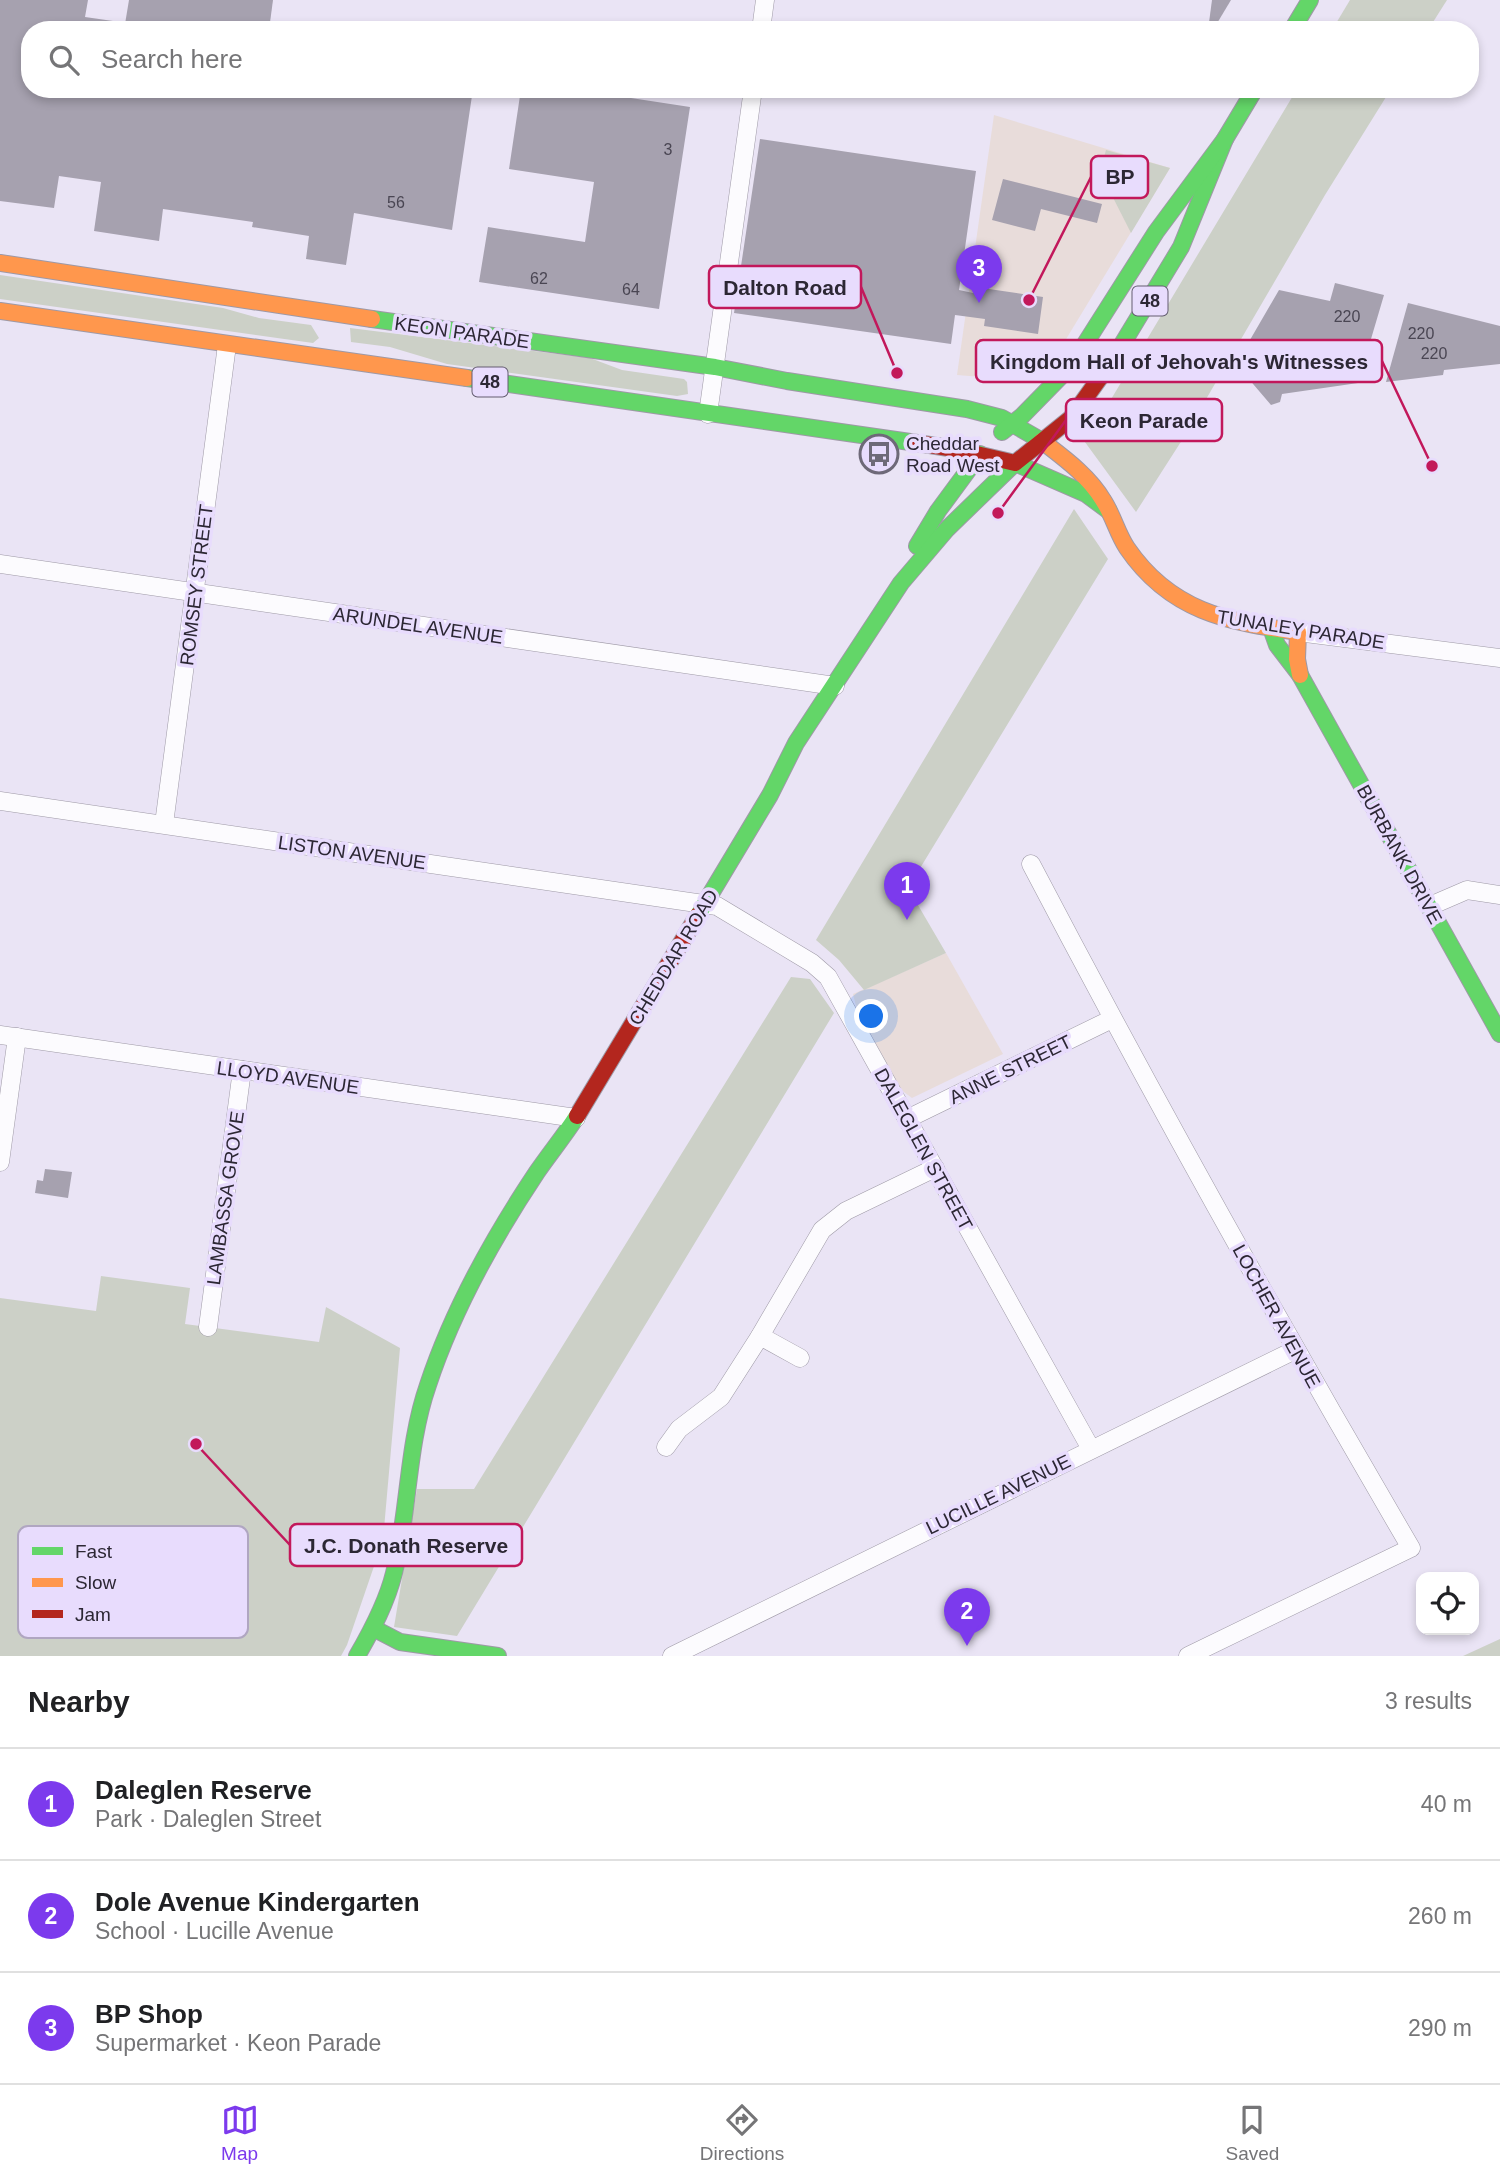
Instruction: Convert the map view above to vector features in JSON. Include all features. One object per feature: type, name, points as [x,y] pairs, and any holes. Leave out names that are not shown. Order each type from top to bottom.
[{"type":"main road","points":[[1297,21],[1310,0]]},
{"type":"main road","name":"48","points":[[1014,423],[1071,366],[1156,232],[1225,139],[1250,98]]},
{"type":"main road","name":"48","points":[[0,311],[980,454],[1015,463],[1078,410],[1121,348],[1181,247],[1225,139]]},
{"type":"main road","name":"KEON PARADE","points":[[0,263],[341,326],[715,367],[967,409],[1014,423],[1042,441]]},
{"type":"main road","points":[[336,360],[341,326]]},
{"type":"main road","name":"CHEDDAR ROAD","points":[[901,583],[914,550],[937,511],[980,454],[1014,423]]},
{"type":"main road","name":"TUNALEY PARADE","points":[[1042,441],[1091,485],[1109,511],[1129,550],[1146,572],[1167,591],[1212,616],[1298,632]]},
{"type":"main road","name":"CHEDDAR ROAD","points":[[357,1656],[373,1628],[393,1577],[427,1386],[467,1289],[537,1172],[576,1118],[770,795],[807,750],[821,724],[835,686],[901,583],[947,529],[1015,463]]},
{"type":"main road","name":"TUNALEY PARADE","points":[[1015,463],[1086,494],[1109,511]]},
{"type":"main road","name":"BURBANK DRIVE","points":[[1271,628],[1277,645],[1300,675],[1500,1034]]},
{"type":"main road","name":"BURBANK DRIVE","points":[[1298,632],[1297,659],[1300,675]]},
{"type":"main road","name":"CHEDDAR ROAD","points":[[538,1201],[555,1169],[576,1118]]},
{"type":"main road","name":"CHEDDAR ROAD","points":[[446,1336],[477,1298],[517,1233]]},
{"type":"main road","points":[[373,1628],[400,1642],[498,1656]]},
{"type":"street","points":[[762,21],[765,0]]},
{"type":"street","points":[[708,414],[752,98]]},
{"type":"street","name":"ROMSEY STREET","points":[[164,824],[227,345]]},
{"type":"street","name":"ARUNDEL AVENUE","points":[[0,564],[835,686]]},
{"type":"street","name":"TUNALEY PARADE","points":[[1298,632],[1500,658]]},
{"type":"street","name":"LISTON AVENUE","points":[[0,801],[705,904]]},
{"type":"street","name":"LOCHER AVENUE","points":[[1031,864],[1112,1018],[1295,1350],[1411,1548],[1188,1656]]},
{"type":"street","points":[[1430,906],[1467,890],[1500,895]]},
{"type":"street","name":"DALEGLEN STREET","points":[[705,904],[722,909],[812,963],[828,977],[1091,1448]]},
{"type":"street","name":"ANNE STREET","points":[[907,1119],[1112,1018]]},
{"type":"street","points":[[0,1162],[8,1036]]},
{"type":"street","name":"LLOYD AVENUE","points":[[8,1036],[576,1118]]},
{"type":"street","name":"LAMBASSA GROVE","points":[[208,1327],[242,1070]]},
{"type":"street","points":[[666,1447],[679,1429],[721,1397],[761,1336],[822,1230],[846,1211],[935,1168]]},
{"type":"street","points":[[761,1336],[800,1358]]},
{"type":"street","name":"LUCILLE AVENUE","points":[[672,1656],[702,1649],[1091,1448],[1295,1350]]},
{"type":"shaded area","points":[[1350,0],[1447,0],[1434,21],[1337,21]]},
{"type":"shaded area","points":[[1292,98],[1385,98],[1325,195],[1184,437],[1136,512],[1082,438],[1104,411]]},
{"type":"shaded area","points":[[994,115],[1170,168],[1057,354],[994,378],[957,375]]},
{"type":"shaded area","points":[[1106,150],[1170,168],[1131,233],[1100,172]]},
{"type":"shaded area","points":[[0,275],[223,308],[259,318],[311,325],[319,338],[313,343],[0,299]]},
{"type":"shaded area","points":[[350,328],[590,358],[622,370],[684,379],[687,382],[688,394],[677,396],[447,364],[390,347],[351,342]]},
{"type":"shaded area","points":[[1074,509],[1108,559],[908,888],[946,953],[864,990],[839,960],[816,940]]},
{"type":"shaded area","points":[[946,953],[1003,1054],[912,1098],[900,1089],[856,1006],[853,994]]},
{"type":"shaded area","points":[[791,977],[810,979],[834,1013],[457,1636],[394,1627],[417,1489],[474,1489]]},
{"type":"shaded area","points":[[101,1276],[190,1288],[185,1324],[319,1342],[326,1307],[400,1348],[383,1540],[341,1656],[0,1656],[0,1298],[96,1311]]},
{"type":"shaded area","points":[[1500,1639],[1500,1656],[1463,1656]]},
{"type":"building","points":[[0,0],[88,0],[85,17],[113,21],[21,21],[21,98],[472,98],[452,230],[354,213],[346,265],[306,259],[309,236],[252,227],[253,222],[163,209],[159,241],[94,231],[101,182],[59,176],[54,208],[0,201]]},
{"type":"building","points":[[129,0],[273,0],[270,21],[126,21]]},
{"type":"building","points":[[1212,0],[1231,0],[1218,21],[1209,21]]},
{"type":"building","points":[[520,98],[631,98],[690,107],[659,309],[479,282],[488,227],[585,242],[594,182],[509,169]]},
{"type":"building","points":[[760,139],[976,171],[959,290],[973,293],[977,279],[990,280],[989,289],[1043,297],[1038,334],[984,326],[985,319],[955,315],[951,344],[734,313]]},
{"type":"building","points":[[1003,179],[1102,204],[1097,223],[1041,209],[1035,231],[992,220]]},
{"type":"building","points":[[1335,283],[1384,295],[1358,383],[1282,394],[1280,402],[1271,405],[1236,364],[1279,290],[1330,301]]},
{"type":"building","points":[[1408,303],[1500,326],[1500,364],[1444,370],[1443,375],[1386,382]]},
{"type":"building","points":[[45,1169],[72,1172],[68,1198],[35,1193],[37,1180],[43,1181]]},
{"type":"traffic: fast","points":[[1297,21],[1310,0]]},
{"type":"traffic: fast","points":[[1002,432],[1022,416],[1071,366],[1156,232],[1225,139],[1250,98]]},
{"type":"traffic: fast","points":[[1112,361],[1181,247],[1225,139]]},
{"type":"traffic: fast","points":[[372,319],[715,367],[967,409],[1002,418],[1042,441]]},
{"type":"traffic: fast","points":[[467,378],[917,443]]},
{"type":"traffic: fast","points":[[917,546],[938,511],[980,454]]},
{"type":"traffic: fast","points":[[698,915],[770,795],[796,743],[901,583],[947,529],[1015,463],[1086,494],[1109,511]]},
{"type":"traffic: fast","points":[[1271,628],[1277,645],[1300,675],[1500,1034]]},
{"type":"traffic: fast","points":[[357,1656],[391,1584],[399,1550],[421,1408],[449,1329],[505,1222],[577,1116]]},
{"type":"traffic: fast","points":[[373,1628],[400,1642],[498,1656]]},
{"type":"traffic: slow","points":[[0,263],[372,319]]},
{"type":"traffic: slow","points":[[0,311],[467,378]]},
{"type":"traffic: slow","points":[[1042,441],[1091,483],[1127,548],[1162,586],[1181,600],[1224,618],[1298,632],[1297,659],[1300,675]]},
{"type":"traffic: jam","points":[[917,443],[1015,463],[1071,418],[1112,361]]},
{"type":"traffic: jam","points":[[577,1116],[698,915]]},
{"type":"place","name":"BP","points":[[1029,300]]},
{"type":"place","name":"BP Shop","points":[[979,303]]},
{"type":"place","name":"Dalton Road","points":[[897,373]]},
{"type":"place","name":"Cheddar Road West","points":[[879,454]]},
{"type":"place","name":"Kingdom Hall of Jehovah's Witnesses","points":[[1432,466]]},
{"type":"place","name":"Keon Parade","points":[[998,513]]},
{"type":"place","name":"Daleglen Reserve","points":[[907,920]]},
{"type":"place","name":"J.C. Donath Reserve","points":[[196,1444]]},
{"type":"place","name":"Dole Avenue Kindergarten","points":[[967,1646]]}]
